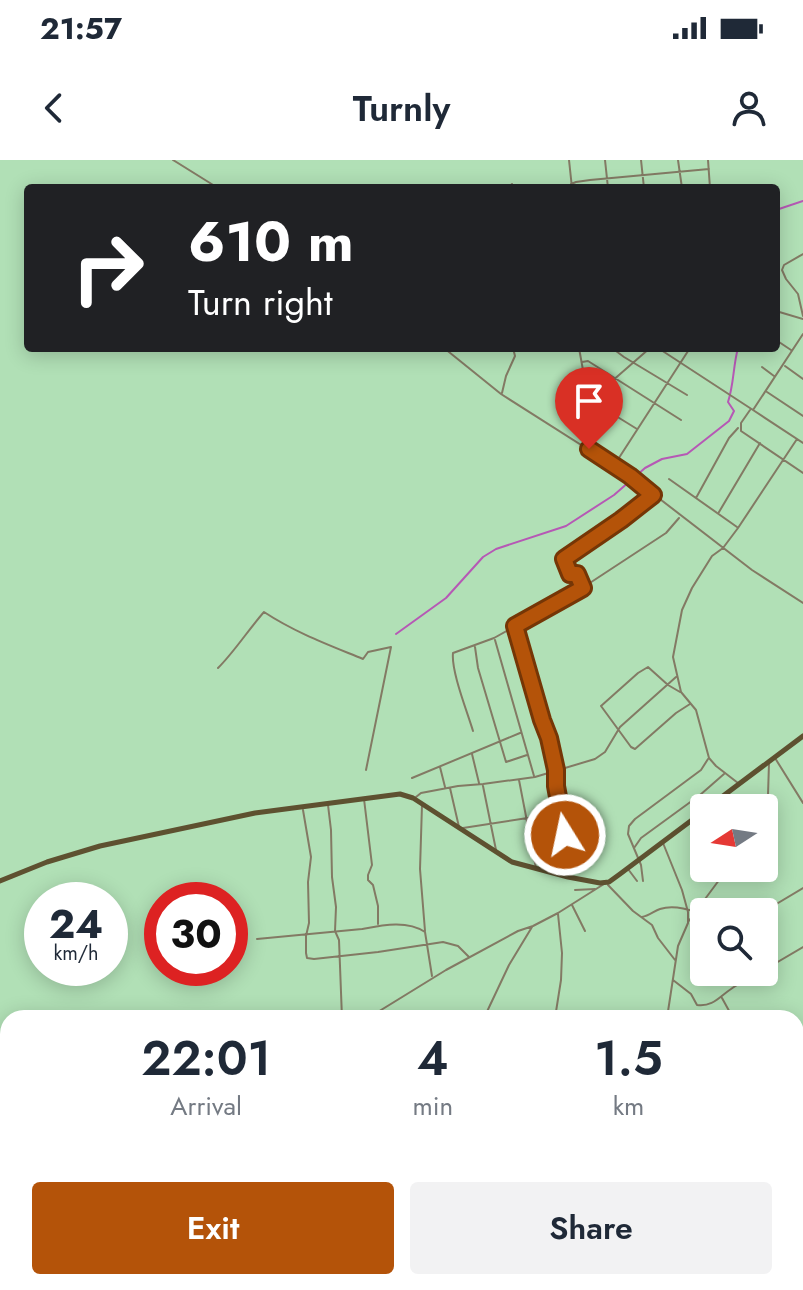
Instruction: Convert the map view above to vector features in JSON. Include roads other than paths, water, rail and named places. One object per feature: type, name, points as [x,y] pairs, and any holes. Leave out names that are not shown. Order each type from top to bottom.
[{"type":"street","points":[[173,160],[212,184]]},
{"type":"street","points":[[569,160],[572,184]]},
{"type":"street","points":[[605,160],[608,184]]},
{"type":"street","points":[[641,160],[644,184]]},
{"type":"street","points":[[678,160],[682,184]]},
{"type":"street","points":[[708,160],[710,184]]},
{"type":"street","points":[[574,184],[709,169]]},
{"type":"street","points":[[780,312],[803,318],[798,294],[782,270],[784,265],[803,254]]},
{"type":"street","points":[[696,498],[729,438],[801,341],[803,334]]},
{"type":"street","points":[[780,343],[792,351]]},
{"type":"street","points":[[449,352],[501,394],[630,476],[752,570],[803,603]]},
{"type":"street","points":[[501,394],[514,352]]},
{"type":"street","points":[[580,352],[594,431],[589,449]]},
{"type":"street","points":[[618,352],[687,395]]},
{"type":"street","points":[[588,402],[645,352]]},
{"type":"street","points":[[664,352],[803,443]]},
{"type":"street","points":[[614,465],[688,352]]},
{"type":"street","points":[[582,362],[588,361],[681,420]]},
{"type":"street","points":[[783,365],[803,379]]},
{"type":"street","points":[[762,367],[775,376]]},
{"type":"street","points":[[765,391],[803,416]]},
{"type":"street","points":[[616,416],[638,429]]},
{"type":"street","points":[[740,426],[742,431],[803,473]]},
{"type":"street","points":[[681,692],[673,659],[682,610],[692,588],[712,556],[723,548],[738,528],[797,439]]},
{"type":"street","points":[[718,513],[760,443]]},
{"type":"street","points":[[669,479],[738,528]]},
{"type":"street","points":[[583,588],[577,574],[567,571],[564,559],[653,495]]},
{"type":"street","points":[[473,731],[452,654],[494,638],[583,588],[666,533],[681,517]]},
{"type":"street","points":[[218,668],[264,612],[295,631],[363,659],[368,652],[391,647],[366,770]]},
{"type":"street","points":[[515,626],[556,770],[569,861],[568,877]]},
{"type":"street","points":[[494,638],[535,777]]},
{"type":"street","points":[[474,646],[506,762],[528,755]]},
{"type":"street","points":[[691,703],[635,749],[601,708],[647,667],[652,669],[691,703],[698,715],[709,758],[739,784]]},
{"type":"street","points":[[413,798],[421,793],[447,788],[535,777],[585,763],[601,755],[620,727],[677,677]]},
{"type":"street","points":[[412,778],[522,733]]},
{"type":"street","points":[[726,794],[803,736]]},
{"type":"street","points":[[472,753],[492,824],[496,854]]},
{"type":"street","points":[[775,757],[803,803]]},
{"type":"street","points":[[643,881],[628,830],[635,819],[701,770],[709,758]]},
{"type":"street","points":[[768,761],[768,794]]},
{"type":"street","points":[[440,767],[459,828]]},
{"type":"street","points":[[634,848],[641,838],[725,773]]},
{"type":"street","points":[[519,779],[536,869]]},
{"type":"street","points":[[0,881],[47,862],[100,846],[255,813],[400,794],[413,798],[512,862],[568,877],[608,883],[652,925],[675,961]]},
{"type":"street","points":[[364,798],[372,865],[368,880],[373,885],[378,906],[378,926]]},
{"type":"street","points":[[328,803],[342,1010]]},
{"type":"street","points":[[423,805],[420,869],[425,932],[433,978]]},
{"type":"street","points":[[302,806],[311,857],[307,958],[443,942],[452,943],[469,957]]},
{"type":"street","points":[[459,828],[561,813]]},
{"type":"street","points":[[381,1010],[469,957],[558,913],[608,883],[690,821]]},
{"type":"street","points":[[663,842],[688,909],[688,923]]},
{"type":"street","points":[[628,868],[637,881]]},
{"type":"street","points":[[778,903],[803,888]]},
{"type":"street","points":[[575,890],[596,889]]},
{"type":"street","points":[[571,904],[585,931]]},
{"type":"street","points":[[642,917],[659,909],[688,909]]},
{"type":"street","points":[[556,1010],[562,953],[558,913]]},
{"type":"street","points":[[668,1010],[675,961],[681,937],[690,920]]},
{"type":"street","points":[[257,939],[407,924],[425,932]]},
{"type":"street","points":[[488,1010],[502,978],[533,926]]},
{"type":"street","points":[[778,962],[803,947]]},
{"type":"street","points":[[672,979],[691,994],[699,1006],[712,1004],[736,986]]},
{"type":"street","points":[[722,997],[729,1010]]},
{"type":"waterway","points":[[780,209],[803,201]]},
{"type":"waterway","points":[[396,634],[446,598],[483,557],[496,549],[566,526],[614,495],[645,468],[662,459],[687,454],[729,421],[734,411],[728,402],[737,352]]}]
